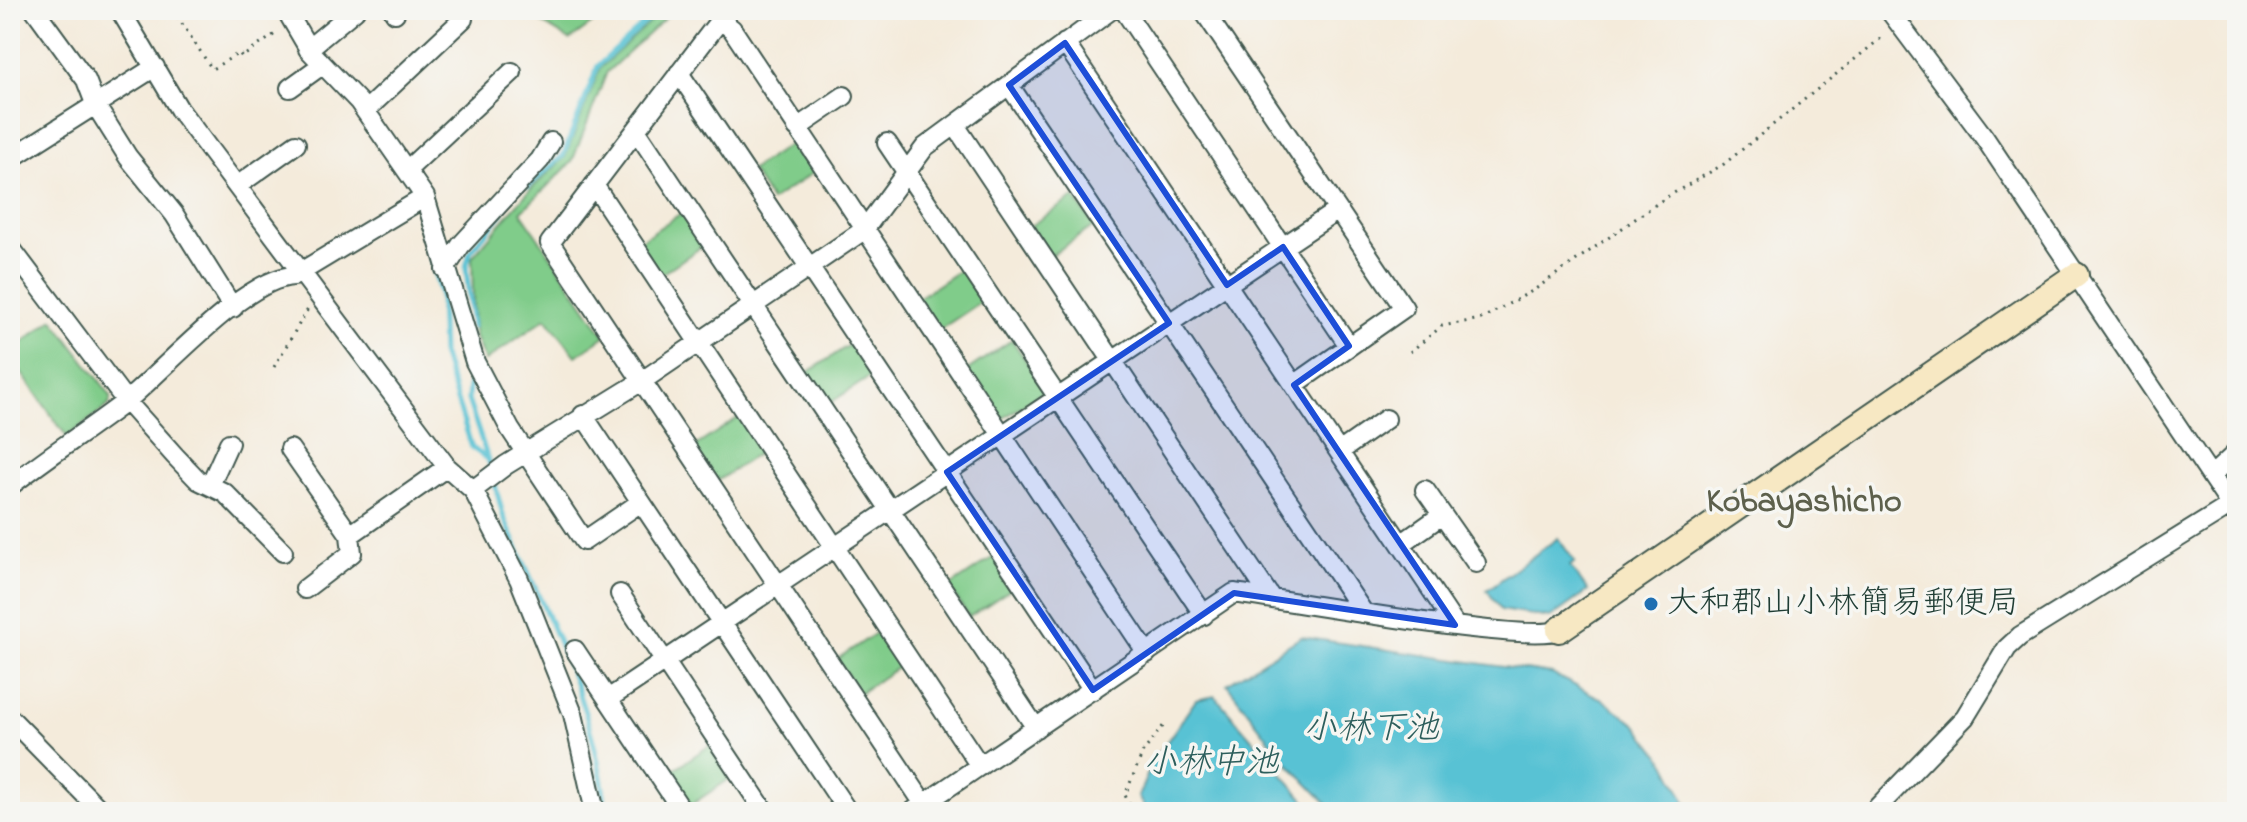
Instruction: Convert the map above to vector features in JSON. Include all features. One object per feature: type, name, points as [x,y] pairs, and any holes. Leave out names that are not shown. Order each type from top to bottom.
[{"type":"street","points":[[35,10],[86,80],[96,106],[128,157],[174,214],[233,308]]},
{"type":"street","points":[[120,10],[179,109],[447,467],[478,487],[573,714],[595,812]]},
{"type":"street","points":[[308,49],[355,10]]},
{"type":"street","points":[[478,487],[525,452],[642,381],[864,230],[925,147],[1111,10]]},
{"type":"street","points":[[1124,10],[1349,346]]},
{"type":"street","points":[[1203,10],[1404,308],[1294,385]]},
{"type":"street","points":[[1873,812],[1965,717],[2007,648],[2020,636],[2234,510],[1984,137],[1894,16]]},
{"type":"street","points":[[289,17],[308,49],[365,111],[425,197],[465,340],[475,362],[525,452],[584,541],[641,502]]},
{"type":"street","points":[[365,111],[463,19]]},
{"type":"street","points":[[1147,653],[732,29],[720,20],[550,243],[778,585],[918,808],[1204,615],[1234,593],[1455,625],[1542,634],[1559,630],[2076,275]]},
{"type":"street","points":[[1065,43],[1455,625]]},
{"type":"street","points":[[290,88],[322,65]]},
{"type":"street","points":[[10,159],[155,67]]},
{"type":"street","points":[[407,170],[512,72]]},
{"type":"street","points":[[679,73],[1093,690]]},
{"type":"street","points":[[1009,85],[1363,612]]},
{"type":"street","points":[[797,128],[844,96]]},
{"type":"street","points":[[955,125],[1271,598]]},
{"type":"street","points":[[636,130],[1036,728]]},
{"type":"street","points":[[445,269],[510,188],[540,160],[551,142]]},
{"type":"street","points":[[887,143],[1204,615]]},
{"type":"street","points":[[237,186],[296,144]]},
{"type":"street","points":[[594,185],[980,766]]},
{"type":"street","points":[[10,486],[126,401],[233,308],[280,277],[302,271],[425,197]]},
{"type":"street","points":[[608,699],[1338,210]]},
{"type":"street","points":[[10,247],[126,401],[198,480],[210,485],[249,515],[283,552]]},
{"type":"street","points":[[583,415],[848,812]]},
{"type":"street","points":[[1339,452],[1386,419]]},
{"type":"street","points":[[210,485],[229,443]]},
{"type":"street","points":[[290,449],[350,535],[352,553],[305,589]]},
{"type":"street","points":[[2211,476],[2237,452]]},
{"type":"street","points":[[350,535],[447,467]]},
{"type":"street","points":[[1425,490],[1449,518],[1476,563]]},
{"type":"street","points":[[1401,544],[1449,518]]},
{"type":"street","points":[[620,594],[765,812]]},
{"type":"street","points":[[575,650],[681,811]]},
{"type":"street","points":[[10,718],[102,812]]},
{"type":"path","points":[[173,10],[212,69],[239,53],[242,57],[289,17]]},
{"type":"path","points":[[1410,352],[1442,326],[1481,319],[1524,296],[1665,198],[1724,164],[1894,16]]},
{"type":"path","points":[[274,367],[317,291]]},
{"type":"path","points":[[1133,812],[1125,795],[1143,752],[1164,725]]},
{"type":"highlighted area","points":[[1065,43],[1227,285],[1283,247],[1349,346],[1294,385],[1455,625],[1234,593],[1093,690],[947,472],[1169,323],[1009,85]]},
{"type":"green space","points":[[521,10],[611,10],[570,40]]},
{"type":"green space","points":[[663,10],[674,10],[607,72],[572,162],[521,212],[605,336],[576,356],[546,318],[485,361],[474,335],[472,257],[528,192],[565,157],[600,68]]},
{"type":"green space","points":[[796,140],[817,170],[771,201],[751,170]]},
{"type":"green space","points":[[1074,197],[1094,226],[1050,256],[1030,226]]},
{"type":"green space","points":[[683,212],[704,245],[660,275],[638,242]]},
{"type":"green space","points":[[963,268],[984,300],[939,330],[918,298]]},
{"type":"green space","points":[[53,319],[111,396],[109,405],[67,437],[10,357],[10,352]]},
{"type":"green space","points":[[1012,340],[1046,390],[999,421],[966,371]]},
{"type":"green space","points":[[852,343],[873,375],[827,405],[806,374]]},
{"type":"green space","points":[[741,416],[763,450],[717,481],[694,447]]},
{"type":"green space","points":[[994,557],[1014,587],[969,617],[949,587]]},
{"type":"green space","points":[[881,630],[903,664],[859,693],[837,659]]},
{"type":"green space","points":[[712,744],[734,776],[689,806],[667,774]]},
{"type":"water","points":[[1558,538],[1575,562],[1570,566],[1588,591],[1550,618],[1501,610],[1487,590]]},
{"type":"water","name":"小林下池","points":[[1301,637],[1552,674],[1602,699],[1636,725],[1666,763],[1691,812],[1335,812],[1283,758],[1227,684]]},
{"type":"water","name":"小林中池","points":[[1215,696],[1314,812],[1147,812],[1138,797],[1152,763],[1196,700]]},
{"type":"waterway","points":[[528,186],[563,156],[598,66],[659,10]]},
{"type":"waterway","points":[[420,213],[440,294],[442,353],[472,448],[488,459]]},
{"type":"waterway","points":[[472,327],[466,267],[470,252],[502,213]]},
{"type":"waterway","points":[[470,369],[468,400],[492,471]]},
{"type":"waterway","points":[[494,481],[503,515],[580,697],[601,773],[606,812]]},
{"type":"place","name":"大和郡山小林簡易郵便局","points":[[1651,604]]},
{"type":"district","name":"Kobayashicho","points":[[1804,503]]}]
